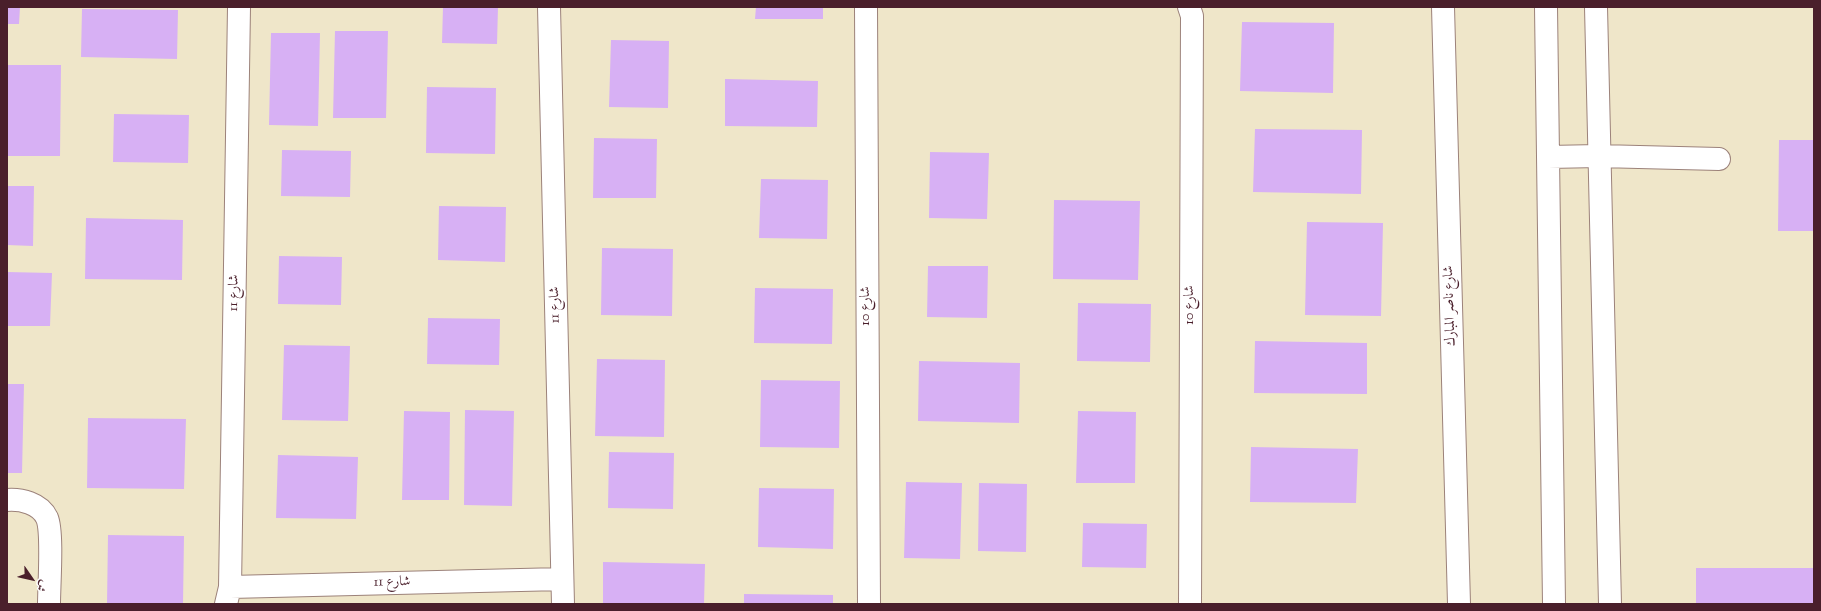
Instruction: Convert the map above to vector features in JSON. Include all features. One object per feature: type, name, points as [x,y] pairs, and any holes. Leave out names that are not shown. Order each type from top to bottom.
[{"type":"street","name":"شارع 11","points":[[240,7],[228,595],[562,579],[549,7]]},
{"type":"street","name":"شارع 10","points":[[866,7],[869,604]]},
{"type":"street","name":"شارع 10","points":[[1189,7],[1192,16],[1190,604]]},
{"type":"street","name":"شارع ناصر المبارك","points":[[1443,7],[1459,604]]},
{"type":"street","points":[[1546,7],[1554,604]]},
{"type":"street","points":[[1596,7],[1610,604]]},
{"type":"street","points":[[1548,157],[1599,156],[1719,159]]},
{"type":"street","points":[[7,500],[25,501],[33,504],[40,509],[47,518],[50,538],[49,604]]},
{"type":"street","points":[[562,579],[563,604]]},
{"type":"building","points":[[7,7],[20,7],[19,24],[7,24]]},
{"type":"building","points":[[443,7],[498,7],[497,44],[442,43]]},
{"type":"building","points":[[756,7],[823,7],[823,19],[755,19]]},
{"type":"building","points":[[82,9],[178,10],[177,59],[81,57]]},
{"type":"building","points":[[1242,22],[1334,23],[1333,93],[1240,91]]},
{"type":"building","points":[[335,31],[388,31],[386,118],[333,118]]},
{"type":"building","points":[[271,33],[320,33],[318,126],[269,125]]},
{"type":"building","points":[[611,40],[669,41],[668,108],[609,107]]},
{"type":"building","points":[[7,65],[61,65],[60,156],[7,156]]},
{"type":"building","points":[[725,79],[818,81],[817,127],[725,126]]},
{"type":"building","points":[[427,87],[496,88],[495,154],[426,153]]},
{"type":"building","points":[[114,114],[189,115],[188,163],[113,162]]},
{"type":"building","points":[[1255,129],[1362,130],[1361,194],[1253,192]]},
{"type":"building","points":[[594,138],[657,139],[656,198],[593,198]]},
{"type":"building","points":[[1779,140],[1814,140],[1814,231],[1778,231]]},
{"type":"building","points":[[282,150],[351,151],[350,197],[281,196]]},
{"type":"building","points":[[930,152],[989,153],[987,219],[929,218]]},
{"type":"building","points":[[761,179],[828,180],[827,239],[759,238]]},
{"type":"building","points":[[7,186],[34,186],[33,246],[7,245]]},
{"type":"building","points":[[1054,200],[1140,201],[1138,280],[1053,279]]},
{"type":"building","points":[[439,206],[506,207],[505,262],[438,260]]},
{"type":"building","points":[[86,218],[183,220],[182,280],[85,279]]},
{"type":"building","points":[[1307,222],[1383,223],[1381,316],[1305,315]]},
{"type":"building","points":[[602,248],[673,249],[672,316],[601,315]]},
{"type":"building","points":[[279,256],[342,257],[341,305],[278,304]]},
{"type":"building","points":[[928,266],[988,266],[987,318],[927,317]]},
{"type":"building","points":[[7,272],[52,273],[50,326],[7,326]]},
{"type":"building","points":[[755,288],[833,289],[832,344],[754,343]]},
{"type":"building","points":[[1078,303],[1151,304],[1150,362],[1077,361]]},
{"type":"building","points":[[428,318],[500,319],[499,365],[427,364]]},
{"type":"building","points":[[1255,341],[1367,343],[1367,394],[1254,393]]},
{"type":"building","points":[[284,345],[350,346],[348,421],[282,420]]},
{"type":"building","points":[[597,359],[665,360],[664,437],[595,436]]},
{"type":"building","points":[[919,361],[1020,363],[1019,423],[918,421]]},
{"type":"building","points":[[761,380],[840,381],[839,448],[760,447]]},
{"type":"building","points":[[7,384],[24,384],[22,473],[7,473]]},
{"type":"building","points":[[465,410],[514,411],[512,506],[464,505]]},
{"type":"building","points":[[404,411],[450,412],[449,500],[402,500]]},
{"type":"building","points":[[1078,411],[1136,412],[1135,483],[1076,483]]},
{"type":"building","points":[[88,418],[186,419],[184,489],[87,488]]},
{"type":"building","points":[[1251,447],[1358,449],[1356,503],[1250,502]]},
{"type":"building","points":[[609,452],[674,453],[673,509],[608,508]]},
{"type":"building","points":[[278,455],[358,457],[356,519],[276,518]]},
{"type":"building","points":[[906,482],[962,483],[960,559],[904,558]]},
{"type":"building","points":[[979,483],[1027,484],[1026,552],[978,551]]},
{"type":"building","points":[[759,488],[834,489],[833,549],[758,547]]},
{"type":"building","points":[[1083,523],[1147,524],[1146,568],[1082,567]]},
{"type":"building","points":[[108,535],[184,536],[183,604],[107,604]]},
{"type":"building","points":[[603,562],[705,564],[704,604],[603,604]]},
{"type":"building","points":[[1696,568],[1814,568],[1814,604],[1696,604]]},
{"type":"building","points":[[744,594],[833,595],[833,604],[744,604]]}]
